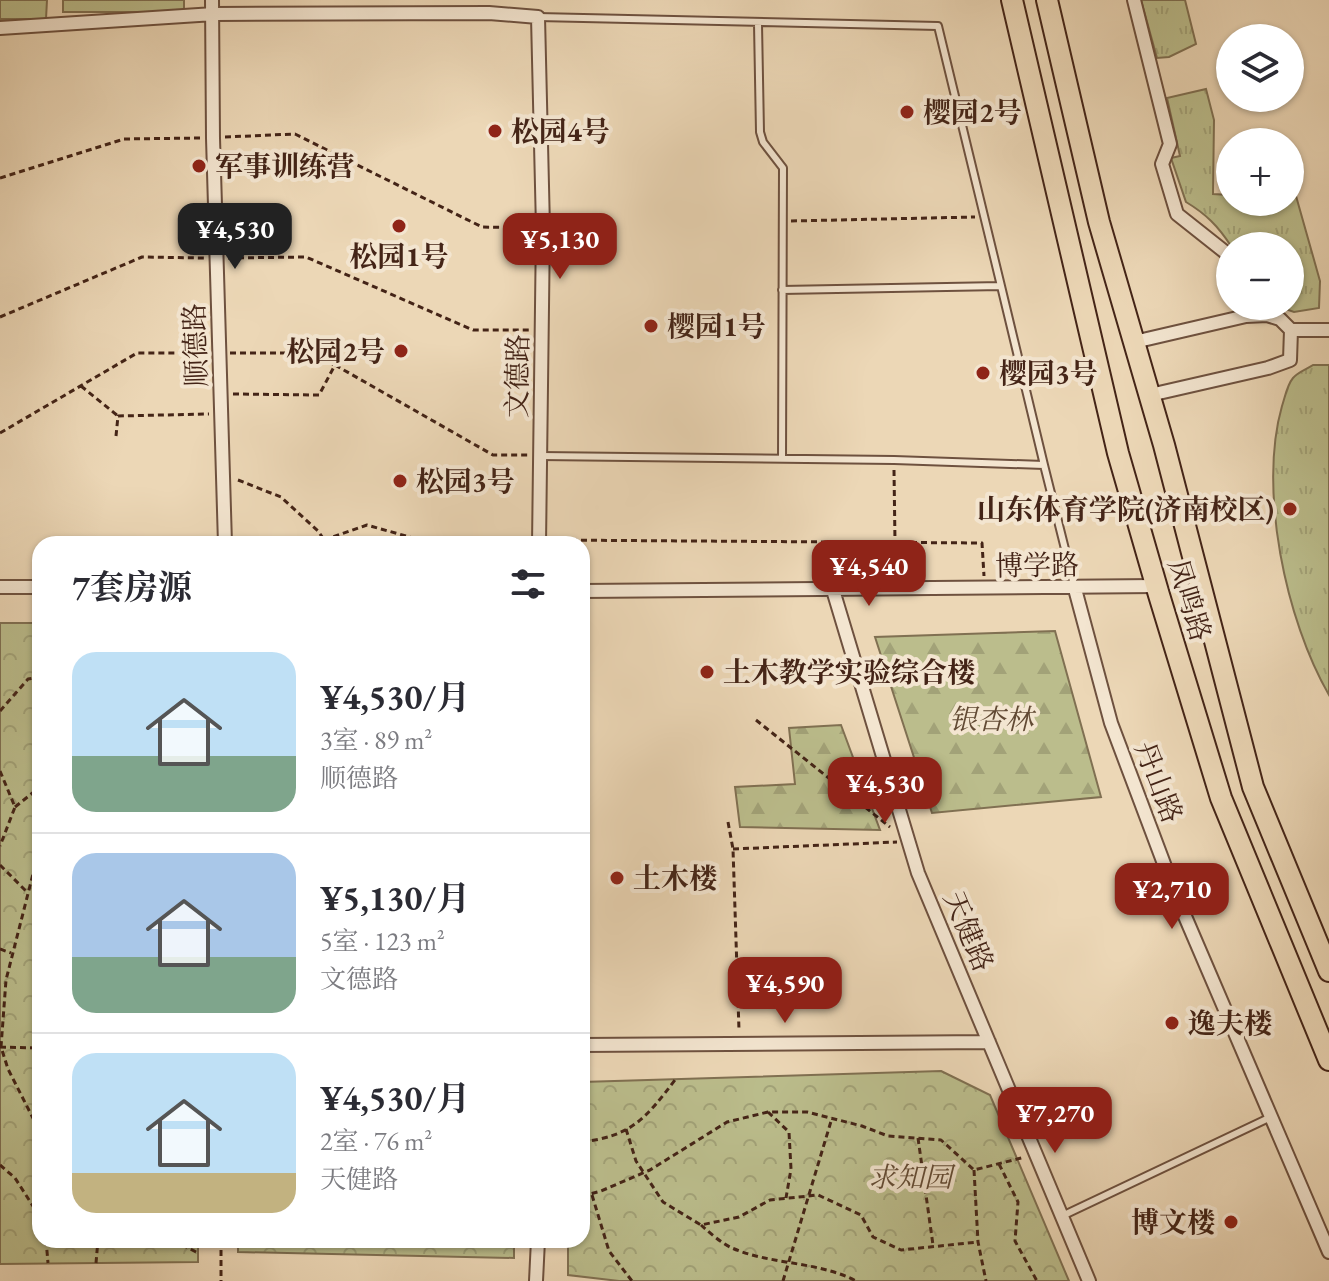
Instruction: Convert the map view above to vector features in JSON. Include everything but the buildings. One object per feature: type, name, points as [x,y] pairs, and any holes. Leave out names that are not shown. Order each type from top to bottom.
[{"type":"main road","name":"凤鸣路","points":[[1012,0],[1118,453],[1156,586],[1221,798],[1329,1060]]},
{"type":"main road","name":"凤鸣路","points":[[1047,0],[1099,222],[1150,395],[1253,787],[1329,971]]},
{"type":"street","name":"顺德路","points":[[212,0],[225,536]]},
{"type":"street","points":[[1134,0],[1170,144],[1162,164],[1177,214],[1216,245]]},
{"type":"street","points":[[0,28],[214,14],[489,7],[538,17]]},
{"type":"street","name":"文德路","points":[[538,17],[543,228],[539,536]]},
{"type":"street","points":[[1134,342],[1221,320]]},
{"type":"street","points":[[1281,320],[1291,330],[1329,330]]},
{"type":"street","points":[[1150,395],[1268,368],[1290,360],[1291,330]]},
{"type":"street","name":"博学路","points":[[590,591],[1156,586]]},
{"type":"street","points":[[0,587],[32,587]]},
{"type":"street","name":"丹山路","points":[[1075,589],[1111,723],[1175,893],[1329,1252]]},
{"type":"street","name":"天健路","points":[[833,590],[918,873],[1089,1281]]},
{"type":"street","points":[[590,1045],[989,1042]]},
{"type":"street","points":[[536,1281],[538,1248]]},
{"type":"lane","points":[[538,17],[938,26],[1075,589]]},
{"type":"lane","points":[[758,24],[760,132],[763,142],[783,168],[782,458]]},
{"type":"lane","points":[[782,290],[1001,286]]},
{"type":"lane","points":[[540,456],[1044,465]]},
{"type":"lane","points":[[1062,1216],[1271,1117]]},
{"type":"path","points":[[0,178],[124,139],[295,134],[482,227],[543,228]]},
{"type":"path","points":[[782,222],[983,217]]},
{"type":"path","points":[[0,317],[142,257],[306,257],[473,330],[541,330]]},
{"type":"path","points":[[0,433],[137,353],[309,353],[493,455],[540,456]]},
{"type":"path","points":[[221,394],[319,395],[335,365]]},
{"type":"path","points":[[81,386],[118,416],[221,414]]},
{"type":"path","points":[[116,436],[118,416]]},
{"type":"path","points":[[894,460],[895,542]]},
{"type":"path","points":[[223,474],[281,497],[319,536]]},
{"type":"path","points":[[340,536],[367,525],[406,536]]},
{"type":"path","points":[[590,542],[982,543],[984,589]]},
{"type":"path","points":[[0,711],[32,678]]},
{"type":"path","points":[[756,720],[908,842]]},
{"type":"path","points":[[0,771],[15,807]]},
{"type":"path","points":[[0,846],[15,807],[32,793]]},
{"type":"path","points":[[728,822],[733,849],[739,1044]]},
{"type":"path","points":[[733,849],[908,842]]},
{"type":"path","points":[[0,865],[28,893]]},
{"type":"path","points":[[32,878],[6,980],[1,1047],[8,1069],[32,1116]]},
{"type":"path","points":[[0,949],[13,954]]},
{"type":"path","points":[[1,1047],[32,1048]]},
{"type":"path","points":[[590,1141],[608,1139],[646,1118],[675,1080]]},
{"type":"path","points":[[768,1112],[789,1132],[791,1169],[786,1198]]},
{"type":"path","points":[[632,1281],[609,1251],[592,1194],[644,1173],[727,1122],[768,1112],[807,1112],[888,1136],[941,1140],[974,1170],[978,1242],[986,1281]]},
{"type":"path","points":[[783,1281],[832,1118]]},
{"type":"path","points":[[626,1129],[636,1161],[663,1202],[701,1225],[730,1248],[788,1264],[831,1271],[856,1281]]},
{"type":"path","points":[[918,1138],[933,1245]]},
{"type":"path","points":[[974,1170],[1035,1153]]},
{"type":"path","points":[[999,1164],[1018,1202],[1015,1241],[1037,1281]]},
{"type":"path","points":[[0,1165],[15,1178],[32,1202]]},
{"type":"path","points":[[701,1225],[739,1217],[770,1200],[818,1195],[861,1215],[873,1237],[901,1250],[978,1242]]},
{"type":"path","points":[[47,1248],[48,1263]]},
{"type":"path","points":[[96,1263],[97,1248]]},
{"type":"path","points":[[188,1248],[198,1253]]},
{"type":"path","points":[[221,1248],[221,1281]]},
{"type":"green space","points":[[0,0],[47,0],[46,19],[0,19]]},
{"type":"green space","points":[[63,0],[184,0],[184,12],[63,12]]},
{"type":"green space","points":[[1141,0],[1185,0],[1196,44],[1169,57],[1157,58]]},
{"type":"green space","points":[[1206,89],[1214,120],[1213,194],[1216,194],[1216,216],[1302,216],[1320,281],[1319,308],[1304,310],[1304,232],[1221,232],[1186,202],[1171,158],[1180,156],[1167,98]]},
{"type":"green space","points":[[1313,365],[1329,365],[1329,695],[1300,630],[1289,593],[1280,554],[1273,476],[1275,440],[1288,388],[1293,378]]},
{"type":"green space","points":[[0,623],[32,623],[32,1248],[198,1248],[198,1262],[0,1264]]},
{"type":"green space","name":"银杏林","points":[[1055,631],[1101,797],[932,813],[875,637]]},
{"type":"green space","points":[[841,725],[880,830],[740,827],[735,787],[795,784],[789,728]]},
{"type":"green space","name":"求知园","points":[[941,1071],[990,1095],[1069,1281],[619,1281],[568,1275],[568,1248],[590,1248],[590,1082]]},
{"type":"green space","points":[[238,1248],[514,1248],[514,1258],[238,1252]]},
{"type":"place","name":"樱园2号","points":[[907,112]]},
{"type":"place","name":"松园4号","points":[[495,131]]},
{"type":"place","name":"军事训练营","points":[[199,166]]},
{"type":"place","name":"松园1号","points":[[399,226]]},
{"type":"place","name":"樱园1号","points":[[651,326]]},
{"type":"place","name":"松园2号","points":[[401,351]]},
{"type":"place","name":"樱园3号","points":[[983,373]]},
{"type":"place","name":"松园3号","points":[[400,481]]},
{"type":"place","name":"山东体育学院(济南校区)","points":[[1290,509]]},
{"type":"place","name":"土木教学实验综合楼","points":[[707,672]]},
{"type":"place","name":"土木楼","points":[[617,878]]},
{"type":"place","name":"逸夫楼","points":[[1172,1023]]},
{"type":"place","name":"博文楼","points":[[1231,1222]]}]
